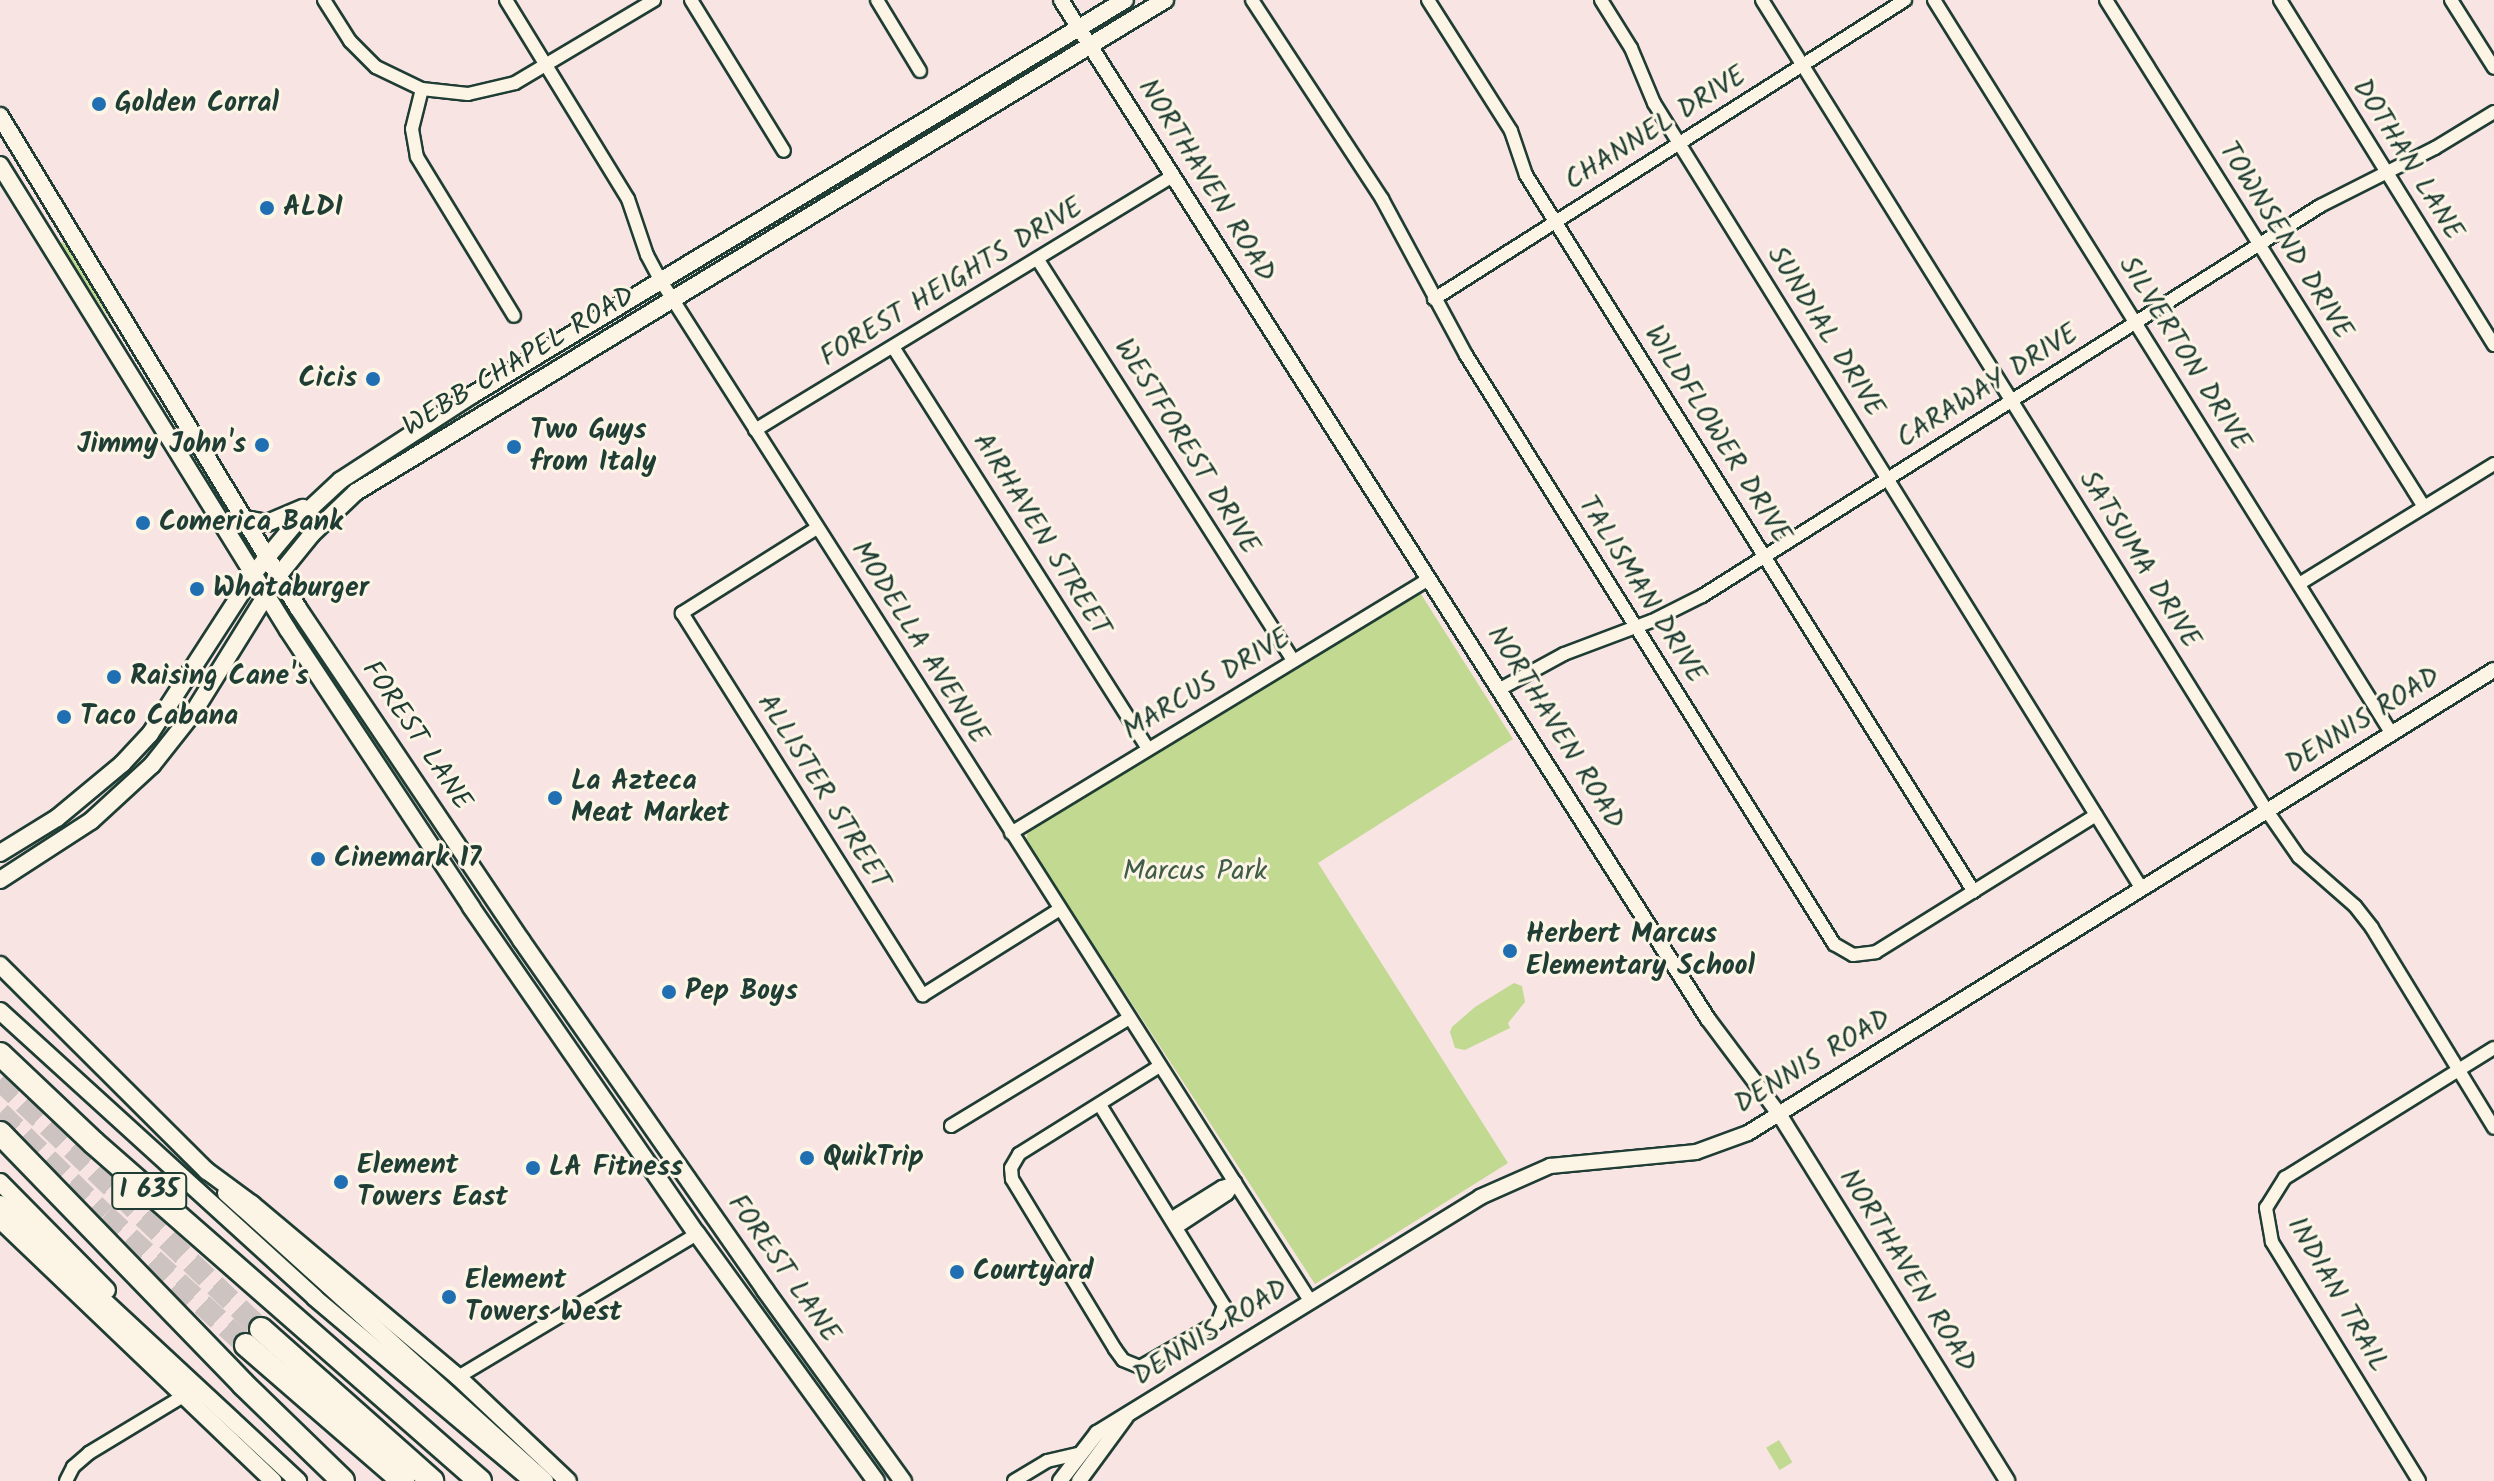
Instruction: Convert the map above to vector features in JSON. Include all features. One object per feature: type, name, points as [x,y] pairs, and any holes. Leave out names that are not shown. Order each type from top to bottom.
[{"type":"highway","name":"I 635","points":[[0,1054],[94,1143],[480,1481]]},
{"type":"highway","name":"I 635","points":[[0,1133],[243,1384],[343,1481]]},
{"type":"highway","points":[[254,1337],[311,1414],[383,1481]]},
{"type":"highway","points":[[254,1337],[403,1481]]},
{"type":"highway","points":[[254,1337],[432,1481]]},
{"type":"main road","name":"WEBB CHAPEL ROAD","points":[[0,853],[57,818],[150,734],[254,573],[318,499],[385,451],[1125,0]]},
{"type":"main road","name":"WEBB CHAPEL ROAD","points":[[0,880],[104,810],[175,738],[278,576],[312,534],[342,504],[397,466],[1165,0]]},
{"type":"main road","name":"FOREST LANE","points":[[0,116],[278,576],[491,895],[717,1221],[903,1481]]},
{"type":"main road","name":"FOREST LANE","points":[[0,165],[266,595],[471,907],[697,1234],[876,1481]]},
{"type":"main road","points":[[39,227],[61,214]]},
{"type":"main road","points":[[114,348],[135,337]]},
{"type":"main road","points":[[180,454],[198,443]]},
{"type":"main road","points":[[385,451],[397,466]]},
{"type":"main road","points":[[244,519],[267,523],[282,519],[318,499]]},
{"type":"main road","points":[[88,793],[104,810]]},
{"type":"main road","points":[[405,806],[424,794]]},
{"type":"main road","points":[[471,907],[491,895]]},
{"type":"main road","points":[[0,965],[207,1171],[241,1210],[445,1387],[545,1481]]},
{"type":"main road","points":[[0,975],[37,1000]]},
{"type":"main road","points":[[0,1011],[315,1298],[532,1481]]},
{"type":"main road","points":[[558,1033],[578,1020]]},
{"type":"main road","points":[[207,1171],[252,1204],[458,1377],[568,1481]]},
{"type":"main road","points":[[0,1182],[114,1297],[158,1348]]},
{"type":"main road","points":[[0,1204],[298,1481]]},
{"type":"main road","points":[[0,1220],[273,1481]]},
{"type":"main road","points":[[697,1234],[717,1221]]},
{"type":"main road","points":[[802,1380],[821,1367]]},
{"type":"street","points":[[324,0],[350,41],[376,67],[422,89],[442,93],[486,93],[515,83],[654,0]]},
{"type":"street","name":"MODELLA AVENUE","points":[[506,0],[628,199],[647,255],[672,299],[1311,1302]]},
{"type":"street","points":[[691,0],[784,151]]},
{"type":"street","points":[[877,0],[920,71]]},
{"type":"street","name":"NORTHAVEN ROAD","points":[[1061,0],[1708,1019],[1779,1114],[2007,1481]]},
{"type":"street","name":"TALISMAN DRIVE","points":[[1252,0],[1382,199],[1434,299],[1635,627],[1842,951],[1862,956],[1876,952],[2096,815]]},
{"type":"street","name":"WILDFLOWER DRIVE","points":[[1428,0],[1511,131],[1526,175],[1974,892]]},
{"type":"street","name":"SUNDIAL DRIVE","points":[[1601,0],[1631,48],[1654,103],[2142,889]]},
{"type":"street","name":"SATSUMA DRIVE","points":[[1762,0],[2267,811],[2299,857],[2355,906],[2372,928],[2494,1128]]},
{"type":"street","name":"CHANNEL DRIVE","points":[[1434,299],[1905,0]]},
{"type":"street","name":"SILVERTON DRIVE","points":[[1934,0],[2392,734]]},
{"type":"street","name":"TOWNSEND DRIVE","points":[[2106,0],[2424,507]]},
{"type":"street","name":"DOTHAN LANE","points":[[2280,0],[2494,345]]},
{"type":"street","points":[[2451,0],[2494,68]]},
{"type":"street","points":[[422,89],[412,129],[417,157],[514,316]]},
{"type":"street","name":"CARAWAY DRIVE","points":[[1500,689],[1564,654],[1676,610],[2320,206],[2435,148],[2494,112]]},
{"type":"street","name":"FOREST HEIGHTS DRIVE","points":[[755,430],[1172,176]]},
{"type":"street","name":"WESTFOREST DRIVE","points":[[1038,260],[1293,660]]},
{"type":"street","name":"AIRHAVEN STREET","points":[[893,347],[1148,749]]},
{"type":"street","points":[[2299,584],[2494,464]]},
{"type":"street","name":"ALLISTER STREET","points":[[817,528],[682,613],[923,995],[1060,909]]},
{"type":"street","name":"MARCUS DRIVE","points":[[1011,833],[1429,579]]},
{"type":"street","name":"DENNIS ROAD","points":[[1060,1481],[1097,1433],[1511,1181],[1550,1166],[1696,1152],[1748,1133],[2494,670]]},
{"type":"street","points":[[951,1126],[1129,1018]]},
{"type":"street","name":"INDIAN TRAIL","points":[[2419,1481],[2272,1242],[2266,1208],[2285,1178],[2494,1048]]},
{"type":"street","points":[[1100,1105],[1224,1306],[1218,1322],[1149,1365],[1132,1366],[1115,1349],[1015,1185],[1011,1168],[1019,1154],[1160,1066]]},
{"type":"street","points":[[1174,1223],[1227,1194],[1235,1183]]},
{"type":"street","points":[[458,1377],[697,1234]]},
{"type":"street","points":[[66,1481],[73,1467],[89,1453],[183,1396]]},
{"type":"street","points":[[1079,1481],[1128,1415]]},
{"type":"street","points":[[1014,1481],[1047,1461],[1078,1454]]},
{"type":"green space","points":[[63,242],[95,285],[119,326],[116,328],[59,244]]},
{"type":"green space","name":"Marcus Park","points":[[1419,591],[1513,739],[1318,863],[1508,1163],[1315,1284],[1026,841],[1028,829]]},
{"type":"green space","points":[[1514,983],[1522,986],[1525,1002],[1508,1023],[1510,1028],[1465,1050],[1455,1048],[1450,1032],[1452,1027],[1475,1007]]},
{"type":"green space","points":[[1779,1440],[1792,1462],[1780,1470],[1766,1448]]},
{"type":"tunnel","points":[[0,1080],[261,1329]]},
{"type":"tunnel","points":[[0,1113],[246,1345]]},
{"type":"place","name":"Golden Corral","points":[[99,104]]},
{"type":"place","name":"ALDI","points":[[267,208]]},
{"type":"place","name":"Cicis","points":[[373,379]]},
{"type":"place","name":"Jimmy John's","points":[[262,445]]},
{"type":"place","name":"Two Guys from Italy","points":[[514,447]]},
{"type":"place","name":"Comerica Bank","points":[[143,523]]},
{"type":"place","name":"Whataburger","points":[[197,589]]},
{"type":"place","name":"Raising Cane's","points":[[114,677]]},
{"type":"place","name":"Taco Cabana","points":[[64,717]]},
{"type":"place","name":"La Azteca Meat Market","points":[[555,798]]},
{"type":"place","name":"Cinemark 17","points":[[318,859]]},
{"type":"place","name":"Herbert Marcus Elementary School","points":[[1510,951]]},
{"type":"place","name":"Pep Boys","points":[[669,992]]},
{"type":"place","name":"QuikTrip","points":[[807,1158]]},
{"type":"place","name":"LA Fitness","points":[[533,1168]]},
{"type":"place","name":"Element Towers East","points":[[341,1182]]},
{"type":"place","name":"Courtyard","points":[[957,1272]]},
{"type":"place","name":"Element Towers West","points":[[449,1297]]}]
